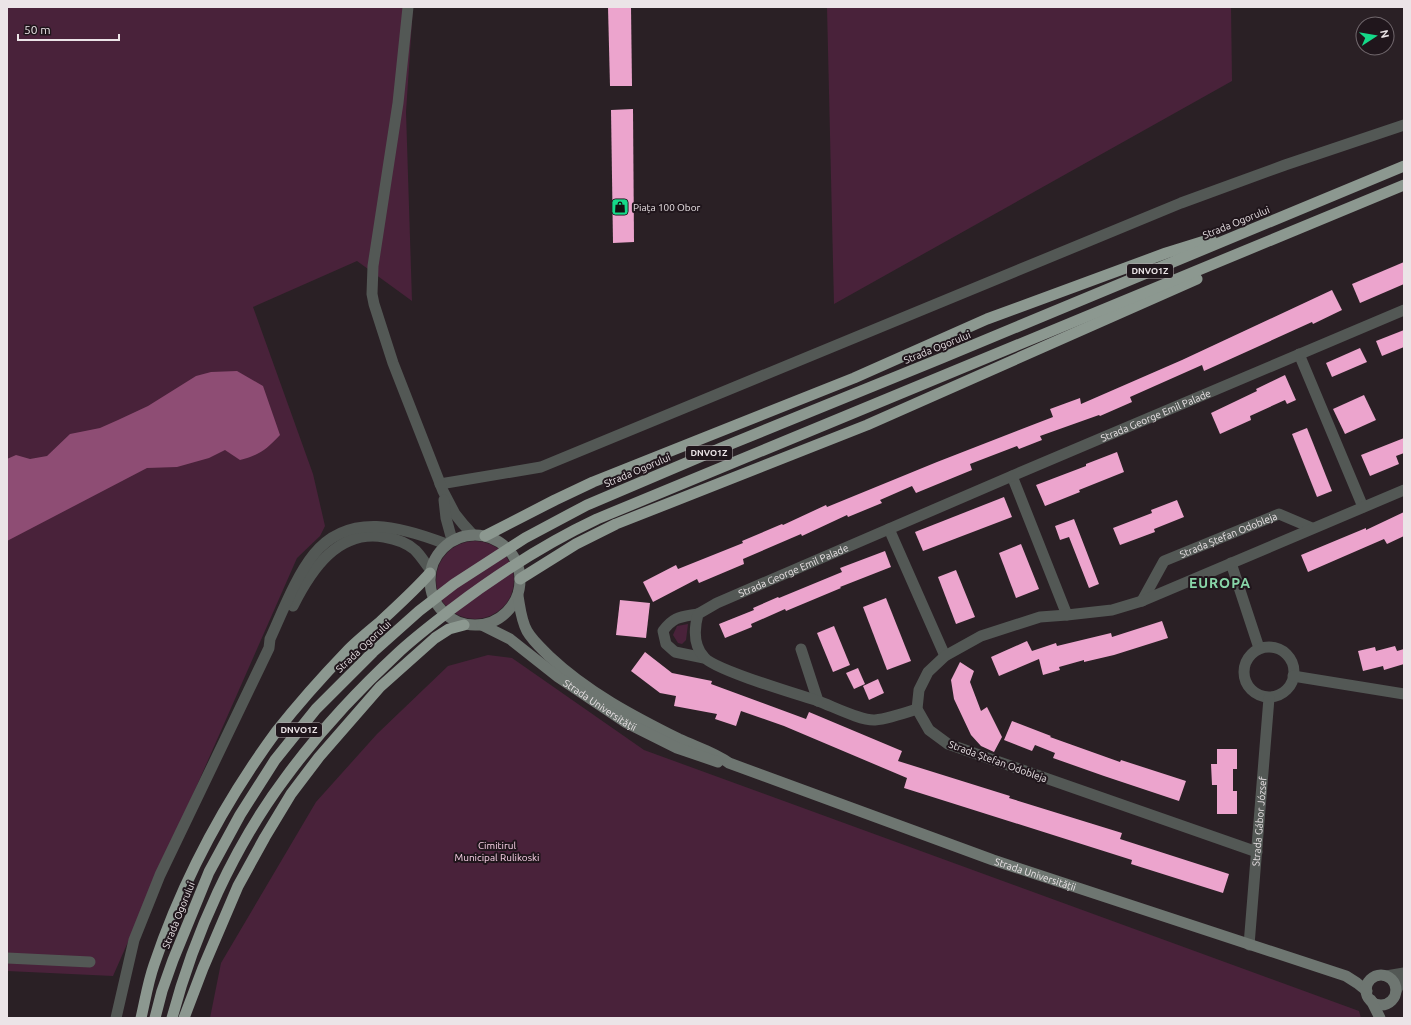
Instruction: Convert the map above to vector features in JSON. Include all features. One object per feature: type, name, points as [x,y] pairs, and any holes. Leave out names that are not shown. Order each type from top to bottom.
[{"type":"highway","name":"Strada Ogorului","points":[[155,1018],[162,991],[173,960],[209,872],[240,815],[275,760],[316,709],[373,652],[419,611],[454,584],[525,538],[594,502],[721,448],[1404,166]]},
{"type":"highway","name":"DNVO1Z","points":[[172,1018],[201,929],[253,827],[286,777],[335,716],[398,652],[488,583],[533,553],[574,529],[597,519],[1404,185]]},
{"type":"highway","points":[[485,536],[554,500],[593,482],[854,378],[988,319],[1166,253],[1216,238],[1231,237]]},
{"type":"highway","points":[[520,579],[576,544],[616,524],[894,413],[1206,275],[1224,265],[1236,255]]},
{"type":"highway","points":[[141,1018],[154,966],[178,901],[220,819],[250,771],[277,732],[304,699],[349,649],[394,609],[430,571]]},
{"type":"highway","points":[[184,1018],[206,961],[238,886],[264,837],[318,757],[380,687],[435,638],[449,629],[464,625]]},
{"type":"main road","points":[[473,535],[485,536],[497,540],[514,556],[520,579],[518,596],[504,616],[494,622],[482,625],[464,625],[454,621],[444,614],[437,606],[429,585],[430,571],[439,551],[449,542],[459,537],[473,535]]},
{"type":"main road","name":"Strada Universității","points":[[518,596],[523,623],[528,633],[566,672],[591,690],[630,714],[682,740],[719,756],[729,763],[993,860],[1346,976],[1357,983],[1369,995],[1380,1018]]},
{"type":"main road","name":"Strada Universității","points":[[482,625],[510,639],[558,677],[625,722],[677,748],[716,762],[729,763]]},
{"type":"main road","name":"Strada Universității","points":[[1346,976],[1381,976]]},
{"type":"main road","points":[[1385,1018],[1394,995],[1394,982],[1381,976],[1369,982],[1369,995],[1379,1004],[1384,1004],[1394,995]]},
{"type":"street","points":[[408,7],[398,102],[373,266],[372,294],[388,347],[442,488],[455,514],[473,535]]},
{"type":"street","points":[[442,488],[541,467],[1181,202],[1404,125]]},
{"type":"street","name":"Strada George Emil Palade","points":[[917,710],[875,720],[861,718],[818,701],[721,668],[704,658],[675,652],[666,644],[663,631],[670,621],[681,617],[698,614],[717,603],[1404,310]]},
{"type":"street","points":[[1298,354],[1363,507]]},
{"type":"street","points":[[1012,476],[1067,615]]},
{"type":"street","points":[[116,1018],[134,940],[160,875],[269,648],[270,639],[304,567],[322,545],[346,531],[362,526],[385,526],[449,542],[442,488]]},
{"type":"street","points":[[917,710],[919,690],[928,672],[945,656],[981,636],[1007,626],[1040,617],[1112,610],[1142,601],[1404,490]]},
{"type":"street","name":"Strada Ștefan Odobleja","points":[[1142,601],[1164,560],[1279,514],[1312,528]]},
{"type":"street","points":[[890,529],[945,656]]},
{"type":"street","points":[[269,648],[276,642],[298,597],[319,564],[334,548],[350,541],[369,536],[379,536],[400,540],[414,550],[430,571]]},
{"type":"street","points":[[1231,563],[1259,648]]},
{"type":"street","points":[[698,614],[695,627],[696,642],[704,658]]},
{"type":"street","points":[[1270,647],[1278,649],[1288,656],[1293,664],[1293,676],[1291,684],[1286,691],[1278,696],[1269,698],[1256,695],[1249,689],[1245,682],[1243,673],[1245,663],[1250,655],[1259,648],[1270,647]]},
{"type":"street","points":[[801,650],[818,701]]},
{"type":"street","points":[[1293,676],[1404,694]]},
{"type":"street","name":"Strada Gábor József","points":[[1249,945],[1269,698]]},
{"type":"street","name":"Strada Ștefan Odobleja","points":[[917,710],[929,730],[948,744],[1257,852]]},
{"type":"street","points":[[7,958],[90,962]]},
{"type":"street","points":[[1381,976],[1404,975],[1394,995]]},
{"type":"green space","points":[[7,7],[413,7],[406,112],[412,301],[357,261],[253,307],[313,474],[325,526],[320,536],[297,558],[113,976],[7,971]]},
{"type":"green space","points":[[827,7],[1231,7],[1232,81],[834,304]]},
{"type":"green space","points":[[475,541],[490,544],[503,552],[511,565],[514,580],[511,595],[503,608],[490,616],[475,619],[460,616],[447,608],[439,595],[436,580],[439,565],[447,552],[460,544]]},
{"type":"green space","points":[[688,624],[686,640],[682,644],[678,643],[673,635],[677,626]]},
{"type":"green space","name":"Cimitirul Municipal Rulikoski","points":[[488,655],[512,658],[644,750],[1359,1011],[1361,1018],[210,1018],[221,963],[316,802],[377,734],[448,666]]},
{"type":"shaded area","points":[[237,371],[263,386],[280,435],[271,445],[257,454],[240,460],[225,450],[209,458],[177,467],[147,468],[7,541],[7,459],[16,455],[30,459],[47,456],[70,434],[100,428],[118,420],[148,406],[196,376],[211,372]]},
{"type":"building","points":[[608,7],[631,7],[632,86],[610,86]]},
{"type":"building","points":[[633,109],[634,242],[613,243],[611,110]]},
{"type":"building","points":[[1404,262],[1404,284],[1360,303],[1352,284]]},
{"type":"building","points":[[1332,290],[1342,310],[1204,371],[1202,365],[1130,397],[1132,402],[1100,416],[1099,415],[1040,436],[1042,440],[1019,449],[1017,446],[970,464],[972,470],[916,493],[912,486],[880,500],[882,503],[848,517],[847,515],[802,536],[801,534],[743,559],[744,564],[699,583],[697,579],[653,602],[643,582],[676,565],[678,569],[743,543],[742,541],[782,524],[783,525],[826,505],[827,507],[1053,417],[1050,409],[1080,398],[1081,404],[1182,360]]},
{"type":"building","points":[[1404,330],[1404,347],[1382,356],[1376,341]]},
{"type":"building","points":[[1360,348],[1367,362],[1332,377],[1326,363]]},
{"type":"building","points":[[1285,375],[1296,400],[1287,404],[1285,400],[1250,416],[1251,420],[1220,434],[1211,413],[1257,391],[1256,389]]},
{"type":"building","points":[[1364,395],[1376,420],[1345,434],[1333,409]]},
{"type":"building","points":[[1307,428],[1332,491],[1317,497],[1292,434]]},
{"type":"building","points":[[1404,438],[1404,453],[1396,456],[1399,464],[1370,476],[1361,455]]},
{"type":"building","points":[[1117,452],[1124,472],[1079,490],[1080,492],[1045,506],[1036,485],[1086,466],[1086,464]]},
{"type":"building","points":[[1004,497],[1012,517],[923,551],[915,532]]},
{"type":"building","points":[[1177,500],[1184,517],[1154,529],[1155,532],[1120,545],[1113,528],[1152,513],[1151,510]]},
{"type":"building","points":[[1404,512],[1404,536],[1387,544],[1384,539],[1308,572],[1301,555],[1366,528],[1366,530]]},
{"type":"building","points":[[1074,519],[1099,584],[1089,588],[1069,537],[1060,540],[1055,526]]},
{"type":"building","points":[[1021,544],[1039,589],[1016,598],[999,553]]},
{"type":"building","points":[[885,551],[891,567],[840,587],[841,588],[786,611],[785,609],[751,624],[752,627],[725,638],[719,624],[754,610],[753,608],[778,597],[779,598],[842,572],[840,568]]},
{"type":"building","points":[[956,570],[975,617],[956,624],[938,577]]},
{"type":"building","points":[[886,598],[911,661],[887,670],[863,607]]},
{"type":"building","points":[[620,600],[650,603],[646,638],[616,635]]},
{"type":"building","points":[[1162,621],[1168,638],[1114,655],[1084,662],[1084,660],[1059,667],[1060,670],[1043,675],[1039,659],[999,676],[991,657],[1027,641],[1032,651],[1056,643],[1057,646],[1111,633],[1112,637]]},
{"type":"building","points":[[834,626],[850,665],[833,672],[817,633]]},
{"type":"building","points":[[1395,646],[1397,651],[1404,649],[1404,664],[1384,670],[1383,666],[1363,671],[1358,651],[1375,647],[1376,651]]},
{"type":"building","points":[[645,652],[672,673],[712,681],[711,684],[806,719],[809,712],[902,751],[898,761],[1010,796],[1009,798],[1122,833],[1120,839],[1229,874],[1223,893],[1131,864],[1132,860],[904,788],[907,778],[784,726],[741,711],[736,726],[715,719],[717,714],[674,706],[676,696],[660,693],[631,671]]},
{"type":"building","points":[[960,662],[974,671],[970,682],[981,711],[987,707],[1002,737],[994,752],[981,746],[971,735],[954,699],[951,680]]},
{"type":"building","points":[[858,668],[865,684],[854,689],[846,673]]},
{"type":"building","points":[[878,679],[884,693],[869,700],[863,686]]},
{"type":"building","points":[[1012,721],[1051,736],[1050,737],[1120,762],[1121,760],[1186,781],[1179,801],[1053,758],[1055,753],[1035,745],[1032,751],[1004,740]]},
{"type":"building","points":[[1217,749],[1237,749],[1237,769],[1233,769],[1233,791],[1237,791],[1237,814],[1217,814],[1217,785],[1212,785],[1211,764],[1217,764]]},
{"type":"place","name":"Piața 100 Obor","points":[[620,207]]},
{"type":"district","name":"EUROPA","points":[[1220,583]]}]
